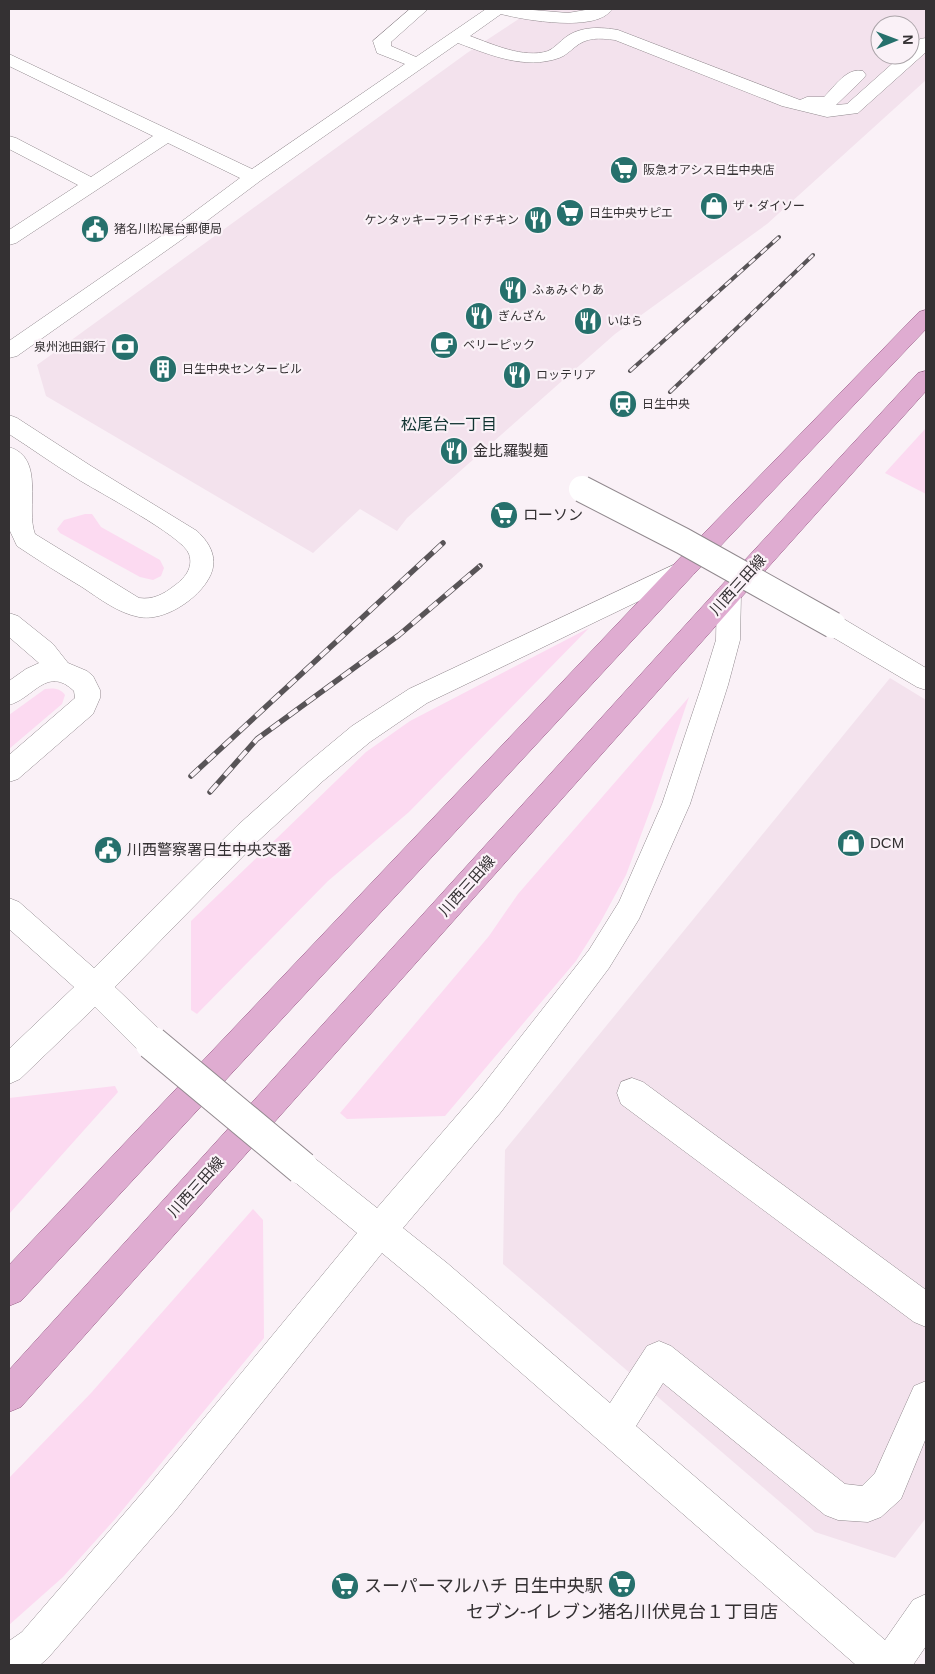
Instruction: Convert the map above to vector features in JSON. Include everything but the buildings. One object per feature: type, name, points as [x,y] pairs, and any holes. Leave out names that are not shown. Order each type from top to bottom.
[{"type":"main road","points":[[9,1289],[684,569],[926,317]]},
{"type":"main road","name":"川西三田線","points":[[9,1396],[729,594],[926,378]]},
{"type":"street","points":[[419,64],[383,49],[382,41],[420,9]]},
{"type":"street","points":[[9,352],[177,234],[253,177],[497,9]]},
{"type":"street","points":[[503,9],[523,16],[542,18],[573,17],[599,12],[604,9]]},
{"type":"street","points":[[457,37],[506,53],[539,57],[555,54],[578,36],[594,32],[618,35],[778,98],[827,112],[852,109],[926,43]]},
{"type":"street","points":[[9,59],[253,177]]},
{"type":"street","points":[[778,98],[809,102],[829,102],[857,75]]},
{"type":"street","points":[[9,239],[166,136]]},
{"type":"street","points":[[9,142],[91,184]]},
{"type":"street","points":[[9,215],[30,226]]},
{"type":"street","points":[[9,423],[83,472],[192,539],[203,557],[202,567],[196,579],[188,590],[174,600],[158,607],[144,608],[128,604],[25,540],[21,531],[19,474],[14,458],[9,455]]},
{"type":"street","points":[[582,489],[683,541],[926,680]]},
{"type":"street","points":[[9,1069],[95,987],[248,833],[314,772],[361,734],[418,696],[684,569]]},
{"type":"street","points":[[9,1665],[35,1645],[156,1506],[379,1231],[490,1101],[599,959],[629,910],[676,804],[728,640],[729,594]]},
{"type":"street","points":[[9,623],[44,651],[60,671]]},
{"type":"street","points":[[9,695],[33,677],[45,671],[60,671],[72,674],[84,682],[89,691],[88,700],[84,707],[9,771]]},
{"type":"street","points":[[9,911],[95,987],[152,1043],[302,1168],[435,1275],[886,1665]]},
{"type":"street","points":[[632,1093],[926,1311]]},
{"type":"street","points":[[614,1430],[659,1358],[838,1502],[868,1504],[888,1486],[926,1398]]},
{"type":"street","points":[[891,1665],[926,1613]]},
{"type":"shaded area","points":[[534,9],[926,9],[926,80],[767,224],[615,334],[407,518],[397,531],[360,509],[313,553],[46,396],[37,365],[467,53]]},
{"type":"shaded area","points":[[926,428],[926,494],[885,473]]},
{"type":"shaded area","points":[[92,514],[101,527],[160,560],[164,568],[161,576],[153,580],[140,577],[60,533],[57,529],[64,520]]},
{"type":"shaded area","points":[[589,628],[409,812],[328,881],[197,1014],[191,1010],[191,921],[366,752],[410,721]]},
{"type":"shaded area","points":[[890,678],[926,700],[926,1518],[895,1558],[815,1532],[503,1264],[505,1150]]},
{"type":"shaded area","points":[[45,689],[61,691],[65,695],[62,704],[9,749],[9,715]]},
{"type":"shaded area","points":[[689,697],[626,875],[600,923],[576,961],[445,1116],[347,1119],[340,1113],[489,936],[518,894]]},
{"type":"shaded area","points":[[115,1086],[118,1092],[9,1214],[9,1098]]},
{"type":"shaded area","points":[[253,1209],[263,1220],[264,1338],[116,1518],[63,1577],[9,1625],[9,1478],[91,1393]]},
{"type":"railway","points":[[630,371],[779,237]]},
{"type":"railway","points":[[670,392],[813,255]]},
{"type":"railway","points":[[191,776],[443,543]]},
{"type":"railway","points":[[210,792],[257,739],[399,635],[480,566]]},
{"type":"place","name":"阪急オアシス日生中央店","points":[[624,170]]},
{"type":"place","name":"ザ・ダイソー","points":[[714,206]]},
{"type":"place","name":"日生中央サピエ","points":[[570,213]]},
{"type":"place","name":"ケンタッキーフライドチキン","points":[[538,220]]},
{"type":"place","name":"猪名川松尾台郵便局","points":[[95,229]]},
{"type":"place","name":"ふぁみぐりあ","points":[[513,290]]},
{"type":"place","name":"ぎんざん","points":[[479,316]]},
{"type":"place","name":"いはら","points":[[588,321]]},
{"type":"place","name":"ベリーピック","points":[[444,345]]},
{"type":"place","name":"泉州池田銀行","points":[[125,347]]},
{"type":"place","name":"日生中央センタービル","points":[[163,369]]},
{"type":"place","name":"ロッテリア","points":[[517,375]]},
{"type":"place","name":"日生中央","points":[[623,404]]},
{"type":"place","name":"金比羅製麺","points":[[454,451]]},
{"type":"place","name":"ローソン","points":[[504,515]]},
{"type":"place","name":"DCM","points":[[851,843]]},
{"type":"place","name":"川西警察署日生中央交番","points":[[108,850]]},
{"type":"place","name":"セブン‐イレブン猪名川伏見台１丁目店","points":[[622,1584]]},
{"type":"place","name":"スーパーマルハチ 日生中央駅","points":[[345,1586]]},
{"type":"district","name":"松尾台一丁目","points":[[449,424]]}]
